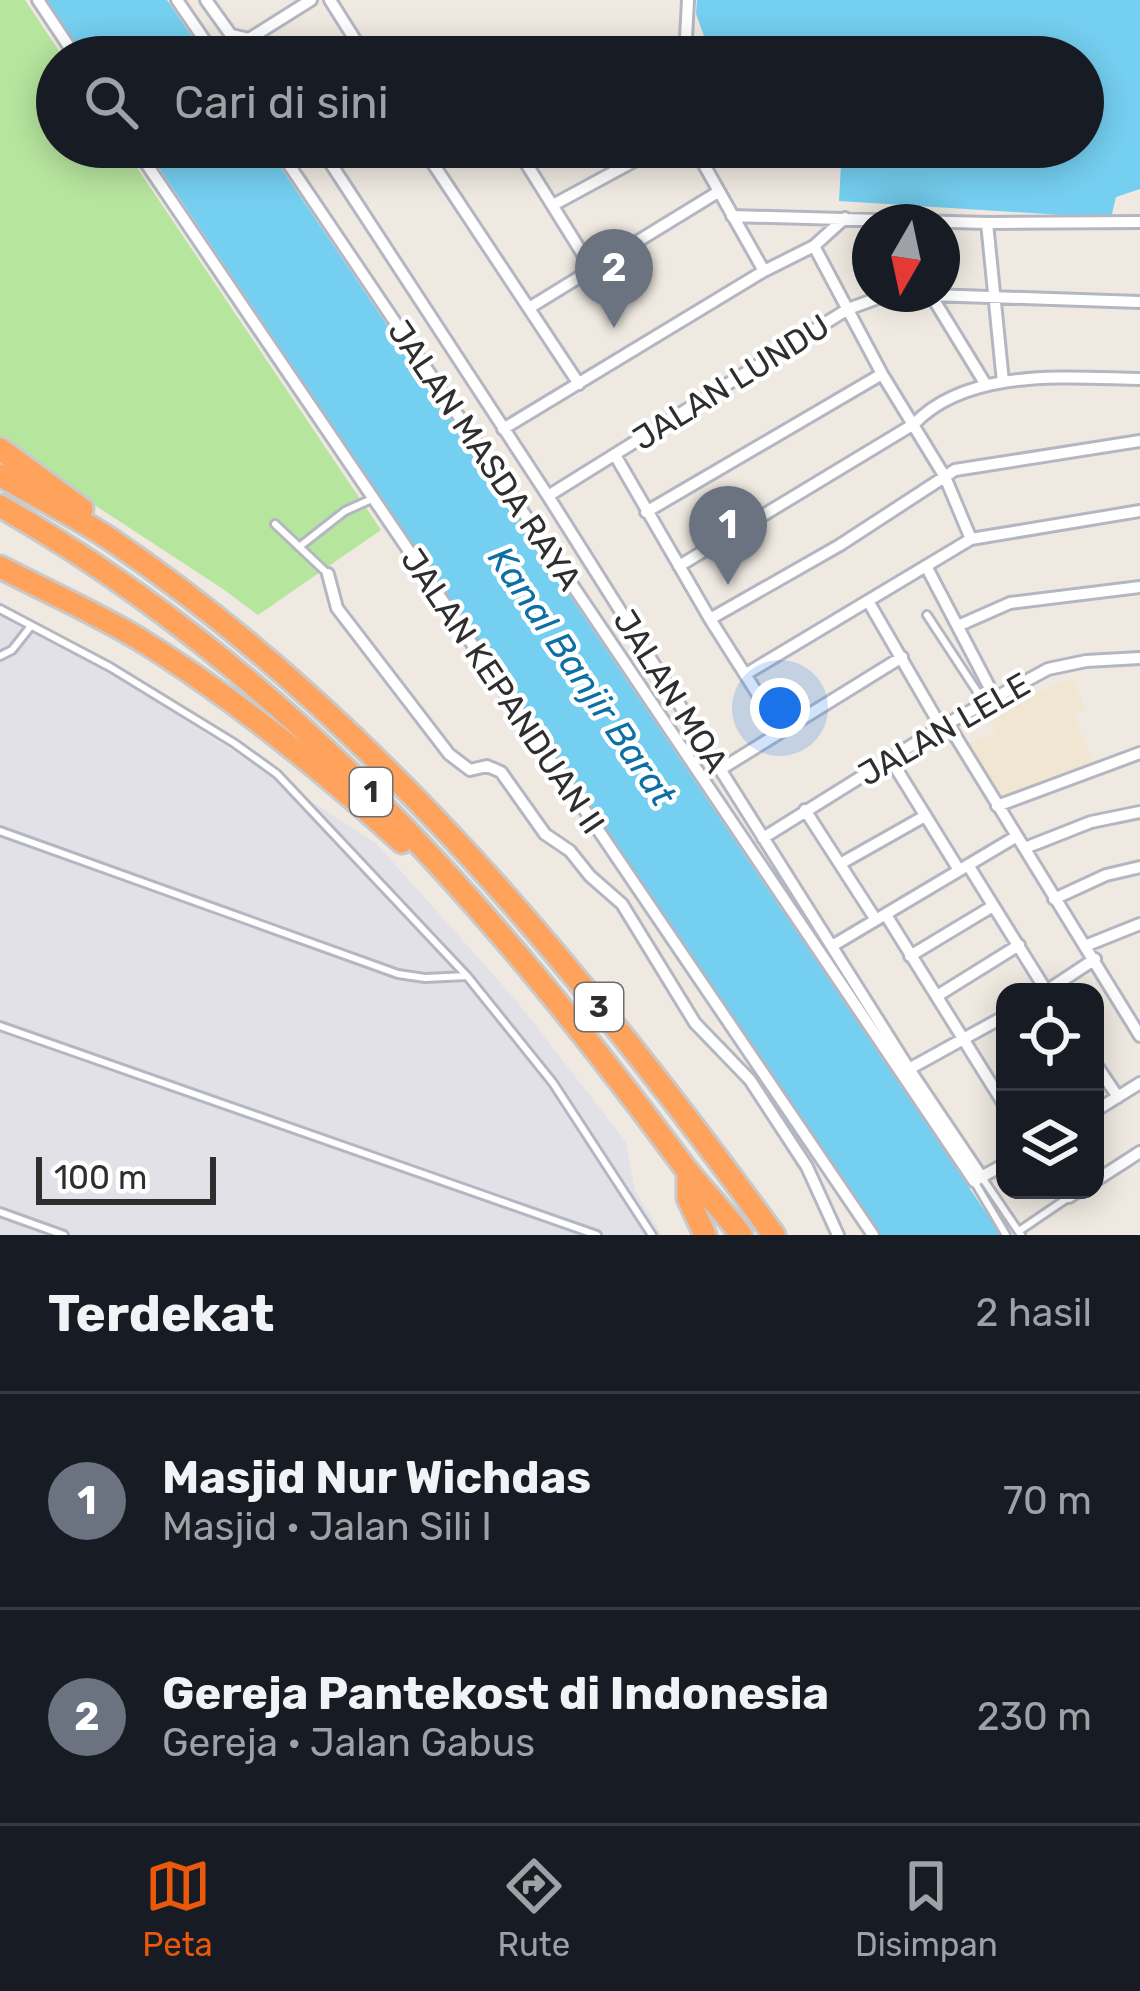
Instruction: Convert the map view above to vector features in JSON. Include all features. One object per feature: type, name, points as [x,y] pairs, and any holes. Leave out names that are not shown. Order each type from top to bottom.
[{"type":"highway","points":[[0,449],[91,516],[113,541]]},
{"type":"highway","name":"3","points":[[0,476],[113,541],[200,604],[357,741],[483,870],[620,1033],[774,1235]]},
{"type":"highway","name":"1","points":[[0,506],[132,590],[236,670],[389,810],[495,927]]},
{"type":"highway","points":[[0,567],[169,660],[336,782],[455,896],[495,927]]},
{"type":"highway","name":"3","points":[[495,927],[599,1049],[741,1235]]},
{"type":"highway","points":[[688,1171],[688,1198],[705,1235]]},
{"type":"street","points":[[38,0],[62,36]]},
{"type":"street","points":[[177,0],[202,36]]},
{"type":"street","points":[[206,0],[236,36]]},
{"type":"street","points":[[254,36],[311,0]]},
{"type":"street","points":[[329,0],[352,36]]},
{"type":"street","points":[[686,36],[688,0]]},
{"type":"street","name":"JALAN KEPANDUAN II","points":[[149,168],[873,1235]]},
{"type":"street","name":"JALAN MASDA RAYA","points":[[291,168],[978,1179]]},
{"type":"street","name":"JALAN MOA","points":[[334,168],[548,496],[978,1179]]},
{"type":"street","points":[[436,168],[579,384]]},
{"type":"street","points":[[533,168],[592,268]]},
{"type":"street","points":[[553,205],[621,168]]},
{"type":"street","points":[[705,168],[764,271]]},
{"type":"street","points":[[529,308],[718,192]]},
{"type":"street","points":[[732,216],[1140,222]]},
{"type":"street","points":[[503,429],[764,271],[814,246],[845,218]]},
{"type":"street","points":[[987,223],[1003,382]]},
{"type":"street","points":[[814,246],[882,374],[945,477],[971,539]]},
{"type":"street","name":"JALAN LUNDU","points":[[960,296],[1140,302]]},
{"type":"street","name":"JALAN LUNDU","points":[[548,496],[852,308]]},
{"type":"street","points":[[942,312],[986,385]]},
{"type":"street","points":[[646,512],[882,374]]},
{"type":"street","points":[[679,566],[914,424],[926,411],[986,385],[1024,378],[1140,379]]},
{"type":"street","points":[[710,619],[956,470],[1140,441]]},
{"type":"street","points":[[616,454],[646,512],[781,731]]},
{"type":"street","points":[[746,674],[971,539],[1140,512]]},
{"type":"street","points":[[926,566],[960,625],[989,699]]},
{"type":"street","name":"JALAN KEPANDUAN II","points":[[328,574],[337,608],[449,754],[470,770],[487,766],[501,772],[545,834],[571,851],[590,876],[622,904],[694,1023],[750,1080],[807,1167],[838,1235]]},
{"type":"street","points":[[960,625],[1010,603],[1140,587]]},
{"type":"street","points":[[868,601],[1140,1036]]},
{"type":"street","points":[[721,770],[902,657]]},
{"type":"street","name":"JALAN LELE","points":[[763,838],[945,725],[1048,669],[1086,662],[1140,661]]},
{"type":"street","points":[[997,806],[1140,753]]},
{"type":"street","points":[[891,760],[1041,983]]},
{"type":"street","points":[[805,810],[910,956],[996,1092]]},
{"type":"street","points":[[1024,848],[1091,822],[1140,812]]},
{"type":"street","points":[[840,864],[925,816]]},
{"type":"street","points":[[832,946],[1017,836]]},
{"type":"street","points":[[1054,899],[1106,874],[1140,867]]},
{"type":"street","points":[[910,956],[992,906]]},
{"type":"street","points":[[1085,946],[1140,924]]},
{"type":"street","points":[[937,996],[1018,945]]},
{"type":"street","points":[[1059,983],[1095,959]]},
{"type":"street","points":[[909,1069],[996,1021]]},
{"type":"street","points":[[1104,1076],[1118,1097]]},
{"type":"street","points":[[1104,1106],[1140,1083]]},
{"type":"street","points":[[1104,1175],[1140,1152]]},
{"type":"street","points":[[978,1179],[996,1169]]},
{"type":"lane","points":[[298,547],[345,511],[374,498]]},
{"type":"lane","points":[[275,524],[328,574]]},
{"type":"lane","points":[[0,609],[110,668],[278,774],[467,976],[554,1083],[652,1235]]},
{"type":"lane","points":[[927,615],[989,699]]},
{"type":"lane","points":[[0,656],[12,650],[31,626]]},
{"type":"lane","points":[[0,831],[398,974],[467,976]]},
{"type":"lane","points":[[0,1026],[597,1235]]},
{"type":"lane","name":"JALAN MOA","points":[[978,1179],[1020,1233]]},
{"type":"lane","name":"JALAN MOA","points":[[978,1179],[1006,1235]]},
{"type":"lane","points":[[1020,1233],[1062,1199]]},
{"type":"lane","points":[[0,1212],[64,1235]]},
{"type":"shaded area","points":[[0,602],[376,843],[515,999],[626,1142],[635,1191],[662,1235],[0,1235]]},
{"type":"shaded area","points":[[1073,678],[1086,710],[1074,715],[1093,762],[987,804],[963,746],[996,733],[988,712]]},
{"type":"green space","points":[[0,0],[25,0],[49,36],[36,36],[36,168],[137,168],[381,530],[258,615],[64,485],[0,436]]},
{"type":"water","points":[[46,0],[167,0],[192,36],[70,36]]},
{"type":"water","points":[[697,0],[1140,0],[1140,189],[1116,197],[1111,218],[960,209],[960,204],[839,201],[841,168],[1104,168],[1104,36],[704,36],[696,14]]},
{"type":"water","name":"Kanal Banjir Barat","points":[[159,168],[281,168],[1001,1235],[879,1235]]},
{"type":"place","name":"Gereja Pantekost di Indonesia","points":[[614,328]]},
{"type":"place","name":"Masjid Nur Wichdas","points":[[728,585]]}]
